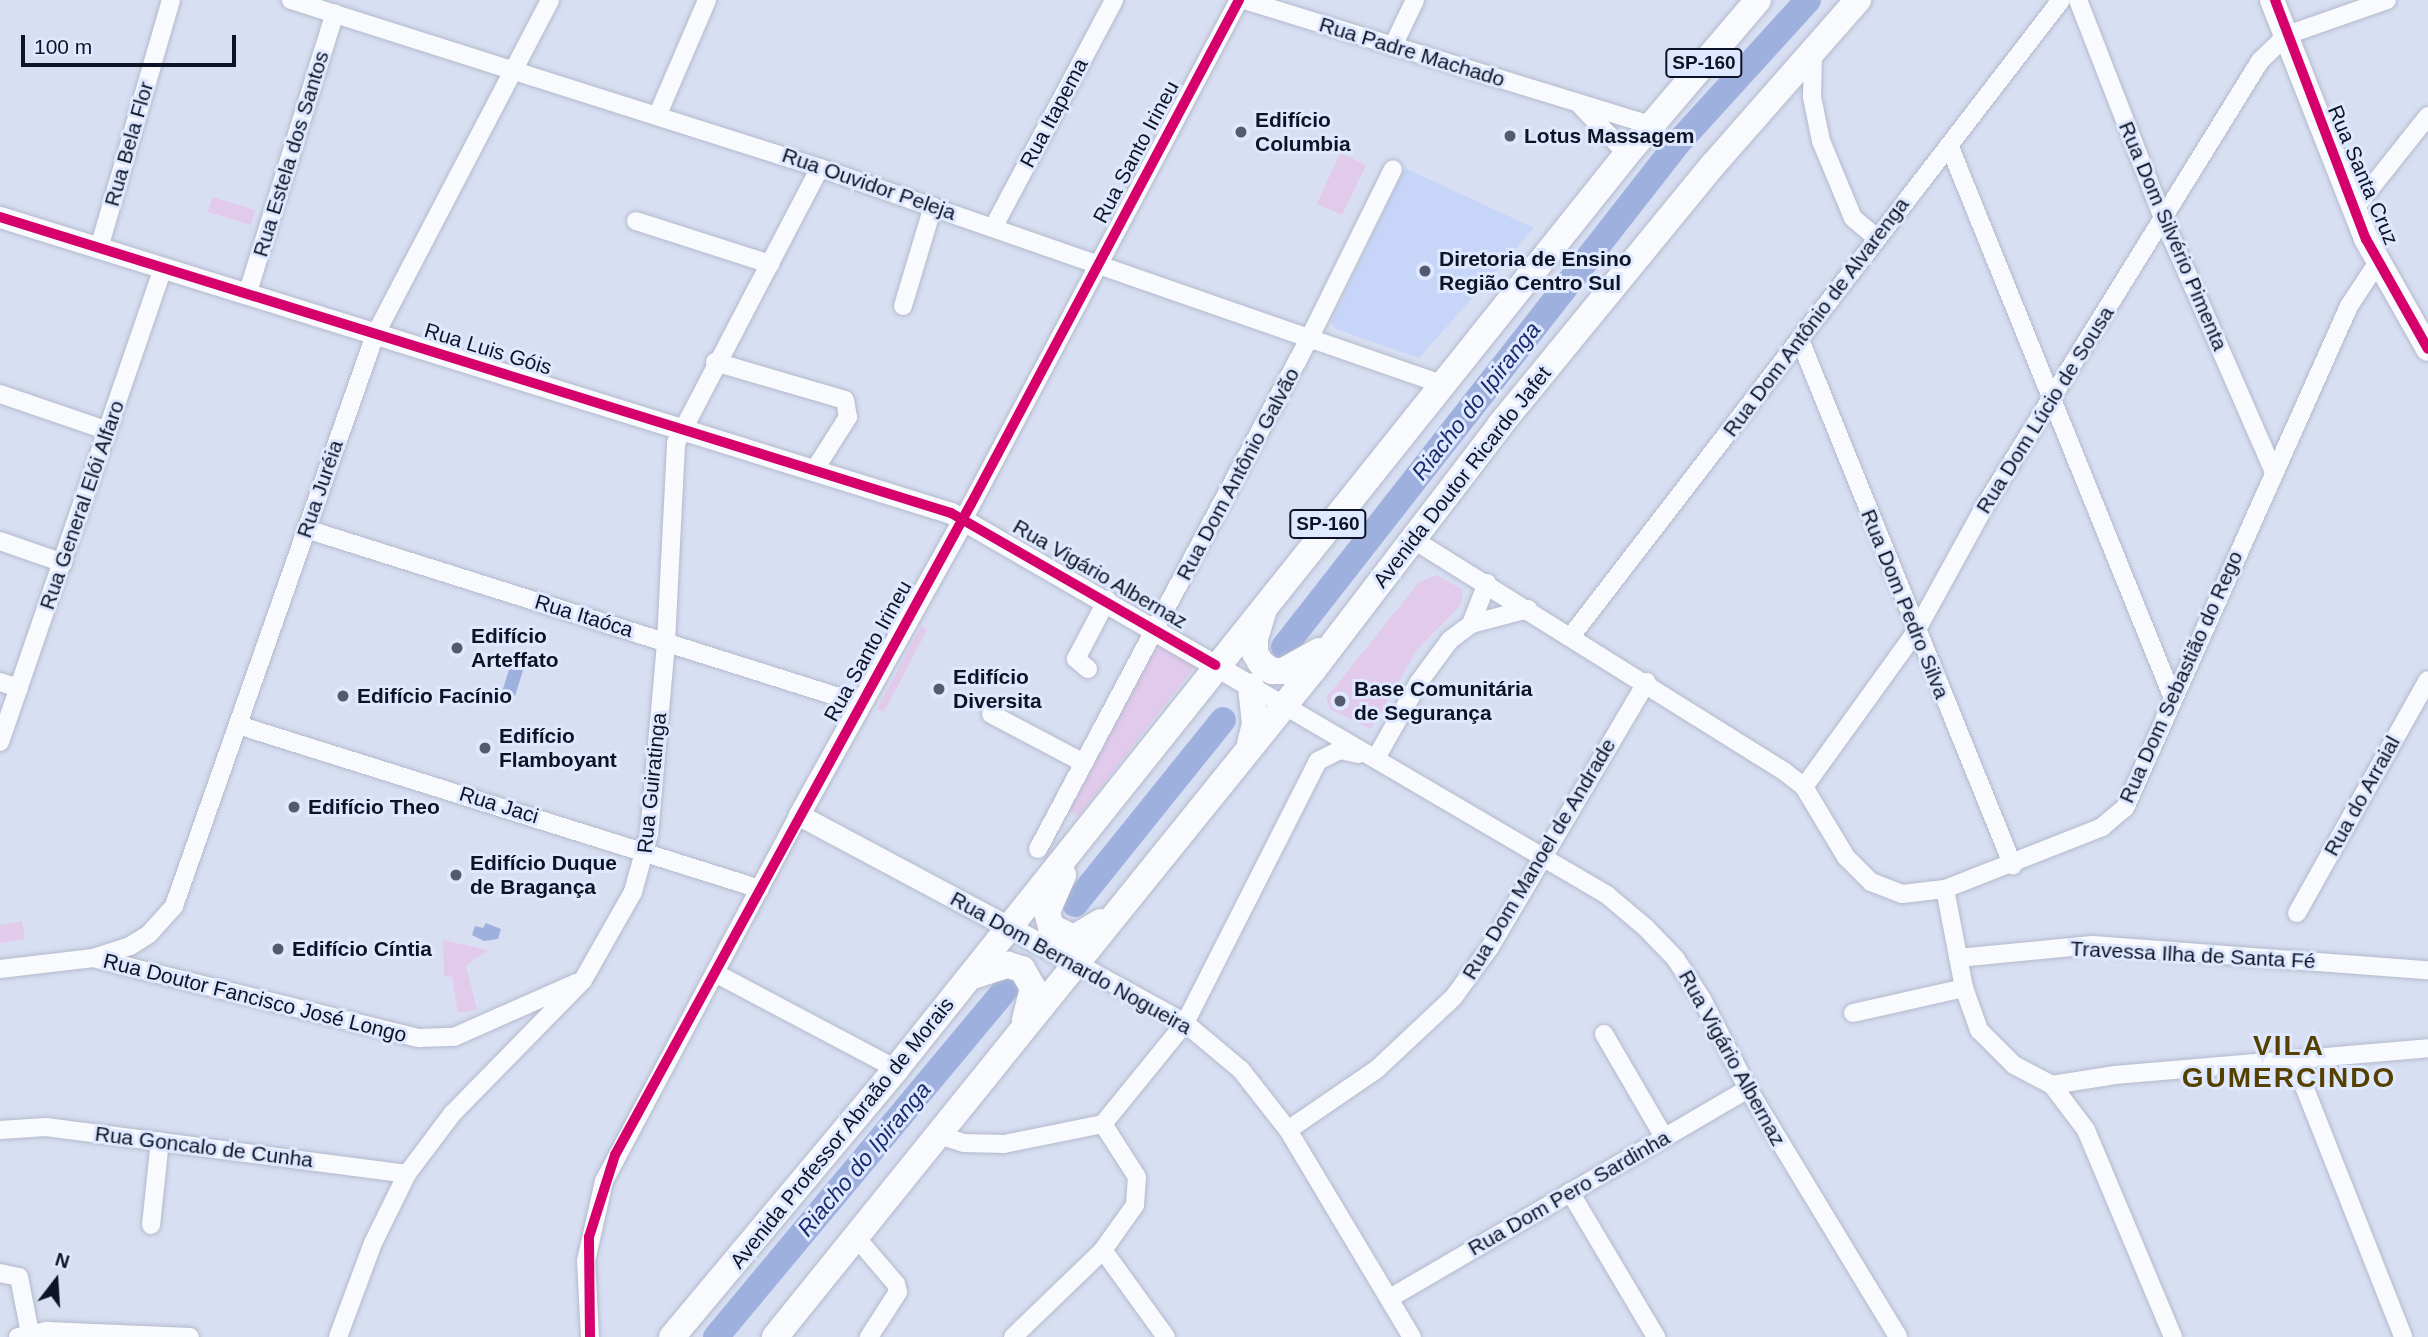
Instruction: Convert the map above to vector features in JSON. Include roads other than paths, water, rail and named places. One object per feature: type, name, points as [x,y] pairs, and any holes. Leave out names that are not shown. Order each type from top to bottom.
[{"type":"main road","name":"SP-160","points":[[1011,928],[1266,601],[1627,154],[1758,0]]},
{"type":"main road","name":"Avenida Doutor Ricardo Jafet","points":[[1071,960],[1110,920],[1283,706],[1414,540],[1500,425],[1713,165],[1858,0]]},
{"type":"main road","name":"Rua Santa Cruz","points":[[2275,3],[2354,209],[2378,262],[2428,349]]},
{"type":"main road","points":[[1266,601],[1255,653],[1272,671],[1294,668],[1339,634]]},
{"type":"main road","points":[[1250,744],[1255,724],[1251,686]]},
{"type":"main road","points":[[1063,859],[1062,881],[1047,912],[1051,927],[1074,937],[1110,920]]},
{"type":"main road","name":"Avenida Professor Abraão de Morais","points":[[672,1337],[1011,928]]},
{"type":"main road","points":[[775,1337],[1022,1032],[1071,960]]},
{"type":"main road","points":[[970,977],[1008,965],[1028,975],[1033,988],[1022,1032]]},
{"type":"street","name":"Rua Bela Flor","points":[[99,248],[171,0]]},
{"type":"street","name":"Rua Ouvidor Peleja","points":[[291,0],[513,67],[994,226],[1441,384]]},
{"type":"street","name":"Rua Juréia","points":[[93,958],[130,946],[149,934],[174,906],[375,335],[550,0]]},
{"type":"street","points":[[658,114],[707,0]]},
{"type":"street","name":"Rua Itapema","points":[[994,226],[1114,0]]},
{"type":"street","name":"Rua Padre Machado","points":[[1242,0],[1651,125]]},
{"type":"street","name":"Rua Santo Irineu","points":[[590,1337],[586,1261],[598,1198],[637,1113],[964,518],[1099,262],[1242,0]]},
{"type":"street","points":[[1393,46],[1415,0]]},
{"type":"street","name":"Rua Dom Antônio de Alvarenga","points":[[1572,635],[2061,0]]},
{"type":"street","name":"Rua Dom Silvério Pimenta","points":[[2078,0],[2163,218],[2273,470]]},
{"type":"street","points":[[2287,35],[2387,0]]},
{"type":"street","name":"Rua Estela dos Santos","points":[[247,295],[335,13]]},
{"type":"street","name":"Rua Dom Lúcio de Sousa","points":[[1804,787],[1915,633],[1986,504],[2053,400],[2250,75],[2287,35]]},
{"type":"street","points":[[1813,51],[1812,97],[1821,141],[1853,218],[1877,237]]},
{"type":"street","name":"Rua Padre Machado","points":[[1580,105],[1627,154]]},
{"type":"street","points":[[2354,209],[2428,116]]},
{"type":"street","points":[[1949,145],[2173,698]]},
{"type":"street","name":"Rua Guiratinga","points":[[338,1337],[373,1243],[407,1174],[452,1115],[583,980],[633,892],[646,850],[667,642],[674,463],[681,428],[820,168]]},
{"type":"street","name":"Rua Dom Antônio Galvão","points":[[1038,849],[1310,337],[1393,169]]},
{"type":"street","points":[[903,306],[933,206]]},
{"type":"street","name":"Rua Luis Góis","points":[[0,217],[815,469],[964,518]]},
{"type":"street","points":[[636,221],[770,264]]},
{"type":"street","name":"Rua Dom Sebastião do Rego","points":[[1414,540],[1647,682],[1804,787],[1846,857],[1871,882],[1902,894],[1945,889],[2013,866],[2102,827],[2125,808],[2273,470],[2355,293],[2378,262]]},
{"type":"street","name":"Rua General Elói Alfaro","points":[[0,742],[163,268]]},
{"type":"street","name":"Rua Dom Pedro Silva","points":[[1800,340],[1915,633],[2013,866]]},
{"type":"street","points":[[715,362],[845,400],[848,417],[815,469]]},
{"type":"street","points":[[0,394],[108,431]]},
{"type":"street","name":"Rua Vigário Albernaz","points":[[964,518],[1606,895],[1675,958],[1702,999],[1748,1089],[1898,1337]]},
{"type":"street","name":"Rua Itaóca","points":[[306,529],[860,704]]},
{"type":"street","points":[[0,541],[63,563]]},
{"type":"street","points":[[1318,761],[1340,750],[1376,758],[1437,656],[1471,624],[1487,583]]},
{"type":"street","points":[[1088,669],[1077,664],[1077,655],[1107,600]]},
{"type":"street","points":[[1471,624],[1528,609]]},
{"type":"street","points":[[0,682],[19,688]]},
{"type":"street","name":"Rua Dom Manoel de Andrade","points":[[1288,1130],[1377,1069],[1453,998],[1541,859],[1647,682]]},
{"type":"street","name":"Rua do Arraial","points":[[2297,913],[2427,682]]},
{"type":"street","points":[[991,715],[1084,763]]},
{"type":"street","name":"Rua Jaci","points":[[237,725],[646,850],[760,889]]},
{"type":"street","points":[[939,1135],[964,1143],[1004,1144],[1103,1124],[1185,1023],[1318,761],[1324,730]]},
{"type":"street","name":"Rua Dom Bernardo Nogueira","points":[[799,815],[1185,1023],[1221,1049],[1288,1130],[1412,1337]]},
{"type":"street","points":[[1945,889],[1964,988],[1979,1030],[1996,1050],[2052,1085],[2086,1130],[2173,1337]]},
{"type":"street","name":"Travessa Ilha de Santa Fé","points":[[1958,958],[2092,946],[2428,970]]},
{"type":"street","name":"Rua Doutor Fancisco José Longo","points":[[0,970],[93,958],[419,1038],[454,1037],[583,980]]},
{"type":"street","points":[[715,973],[896,1069]]},
{"type":"street","points":[[1853,1013],[1964,988]]},
{"type":"street","points":[[1604,1034],[1664,1137]]},
{"type":"street","points":[[2052,1085],[2115,1075],[2428,1048]]},
{"type":"street","points":[[2294,1061],[2403,1337]]},
{"type":"street","name":"Rua Dom Pero Sardinha","points":[[1390,1298],[1748,1089]]},
{"type":"street","points":[[1013,1337],[1103,1250],[1128,1220],[1139,1193],[1137,1177],[1103,1124]]},
{"type":"street","name":"Rua Goncalo de Cunha","points":[[0,1130],[46,1127],[407,1174]]},
{"type":"street","points":[[151,1225],[160,1141]]},
{"type":"street","points":[[1570,1192],[1656,1337]]},
{"type":"street","points":[[855,1236],[896,1284],[898,1292],[869,1337]]},
{"type":"street","points":[[1103,1250],[1166,1337]]},
{"type":"street","points":[[0,1273],[15,1272],[19,1277],[24,1335],[190,1337]]},
{"type":"waterway","name":"Riacho do Ipiranga","points":[[1284,647],[1678,143],[1808,0]]},
{"type":"waterway","name":"Riacho do Ipiranga","points":[[1075,904],[1223,720]]},
{"type":"waterway","name":"Riacho do Ipiranga","points":[[716,1337],[1013,981]]},
{"type":"place","name":"Edifício Columbia","points":[[1241,132]]},
{"type":"place","name":"Lotus Massagem","points":[[1510,136]]},
{"type":"place","name":"Diretoria de Ensino Região Centro Sul","points":[[1425,271]]},
{"type":"place","name":"Edifício Arteffato","points":[[457,648]]},
{"type":"place","name":"Edifício Diversita","points":[[939,689]]},
{"type":"place","name":"Edifício Facínio","points":[[343,696]]},
{"type":"place","name":"Base Comunitária de Segurança","points":[[1340,701]]},
{"type":"place","name":"Edifício Flamboyant","points":[[485,748]]},
{"type":"place","name":"Edifício Theo","points":[[294,807]]},
{"type":"place","name":"Edifício Duque de Bragança","points":[[456,875]]},
{"type":"place","name":"Edifício Cíntia","points":[[278,949]]},
{"type":"district","name":"VILA GUMERCINDO","points":[[2289,1062]]}]
